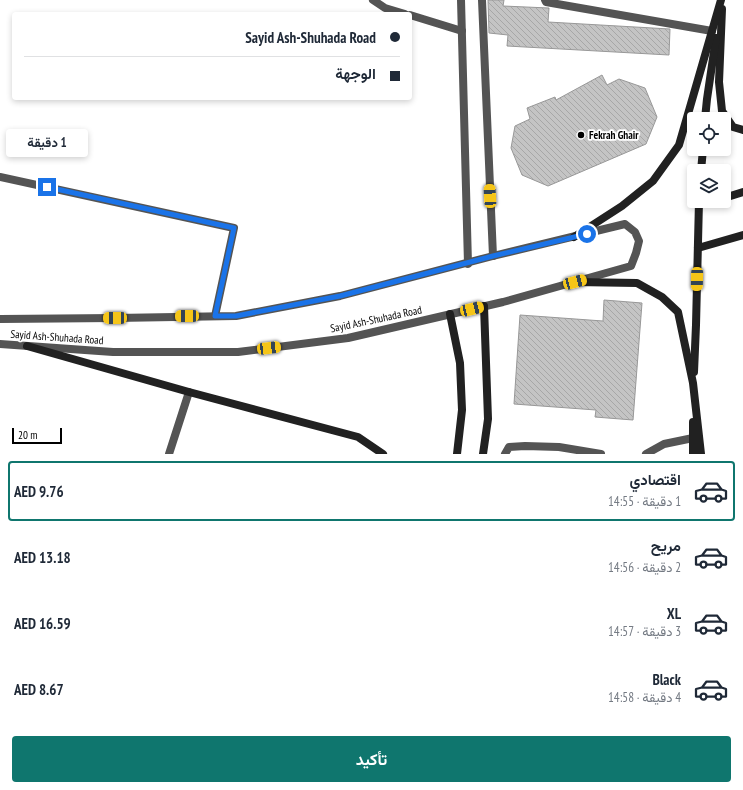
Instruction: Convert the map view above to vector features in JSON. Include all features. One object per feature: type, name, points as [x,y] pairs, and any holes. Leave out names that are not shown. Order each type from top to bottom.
[{"type":"street","points":[[374,0],[384,8],[398,12]]},
{"type":"street","points":[[461,0],[468,264]]},
{"type":"street","points":[[482,0],[493,256]]},
{"type":"street","points":[[545,0],[546,2],[574,3],[712,31]]},
{"type":"street","points":[[574,237],[622,206],[653,181],[679,145],[722,0]]},
{"type":"street","points":[[722,0],[719,82],[722,111],[733,127],[743,130]]},
{"type":"street","points":[[706,112],[722,0]]},
{"type":"street","points":[[412,16],[462,31]]},
{"type":"street","points":[[0,177],[234,228],[215,316]]},
{"type":"street","points":[[731,196],[743,192]]},
{"type":"street","points":[[693,454],[699,208]]},
{"type":"street","name":"Sayid Ash-Shuhada Road","points":[[0,319],[236,316],[340,296],[468,264],[493,256],[625,224],[635,232],[639,241],[631,266],[484,306],[348,338],[238,352],[112,352],[0,344]]},
{"type":"street","points":[[698,248],[743,235]]},
{"type":"street","points":[[575,282],[638,283],[662,297],[678,312],[694,383],[701,454]]},
{"type":"street","points":[[483,454],[488,419],[484,306]]},
{"type":"street","points":[[450,314],[460,363],[462,410],[456,454]]},
{"type":"street","points":[[27,346],[189,392],[358,437],[383,454]]},
{"type":"street","points":[[169,454],[189,392]]},
{"type":"street","points":[[646,454],[664,444],[693,438]]},
{"type":"street","points":[[505,454],[509,447],[525,446],[559,447],[601,454]]},
{"type":"building","points":[[488,0],[504,0],[503,6],[549,8],[548,22],[670,29],[669,55],[507,46],[508,35],[489,33]]},
{"type":"building","name":"Fekrah Ghair","points":[[602,75],[607,85],[619,79],[645,88],[657,117],[646,144],[548,186],[522,175],[511,148],[515,126],[530,119],[527,108],[555,97],[556,100]]},
{"type":"building","points":[[604,300],[642,303],[633,420],[595,417],[596,410],[514,404],[520,315],[603,321]]},
{"type":"place","name":"Fekrah Ghair","points":[[581,135]]},
{"type":"route","points":[[47,187],[234,228],[215,316],[236,316],[340,296],[468,264],[493,256],[587,234]]}]
